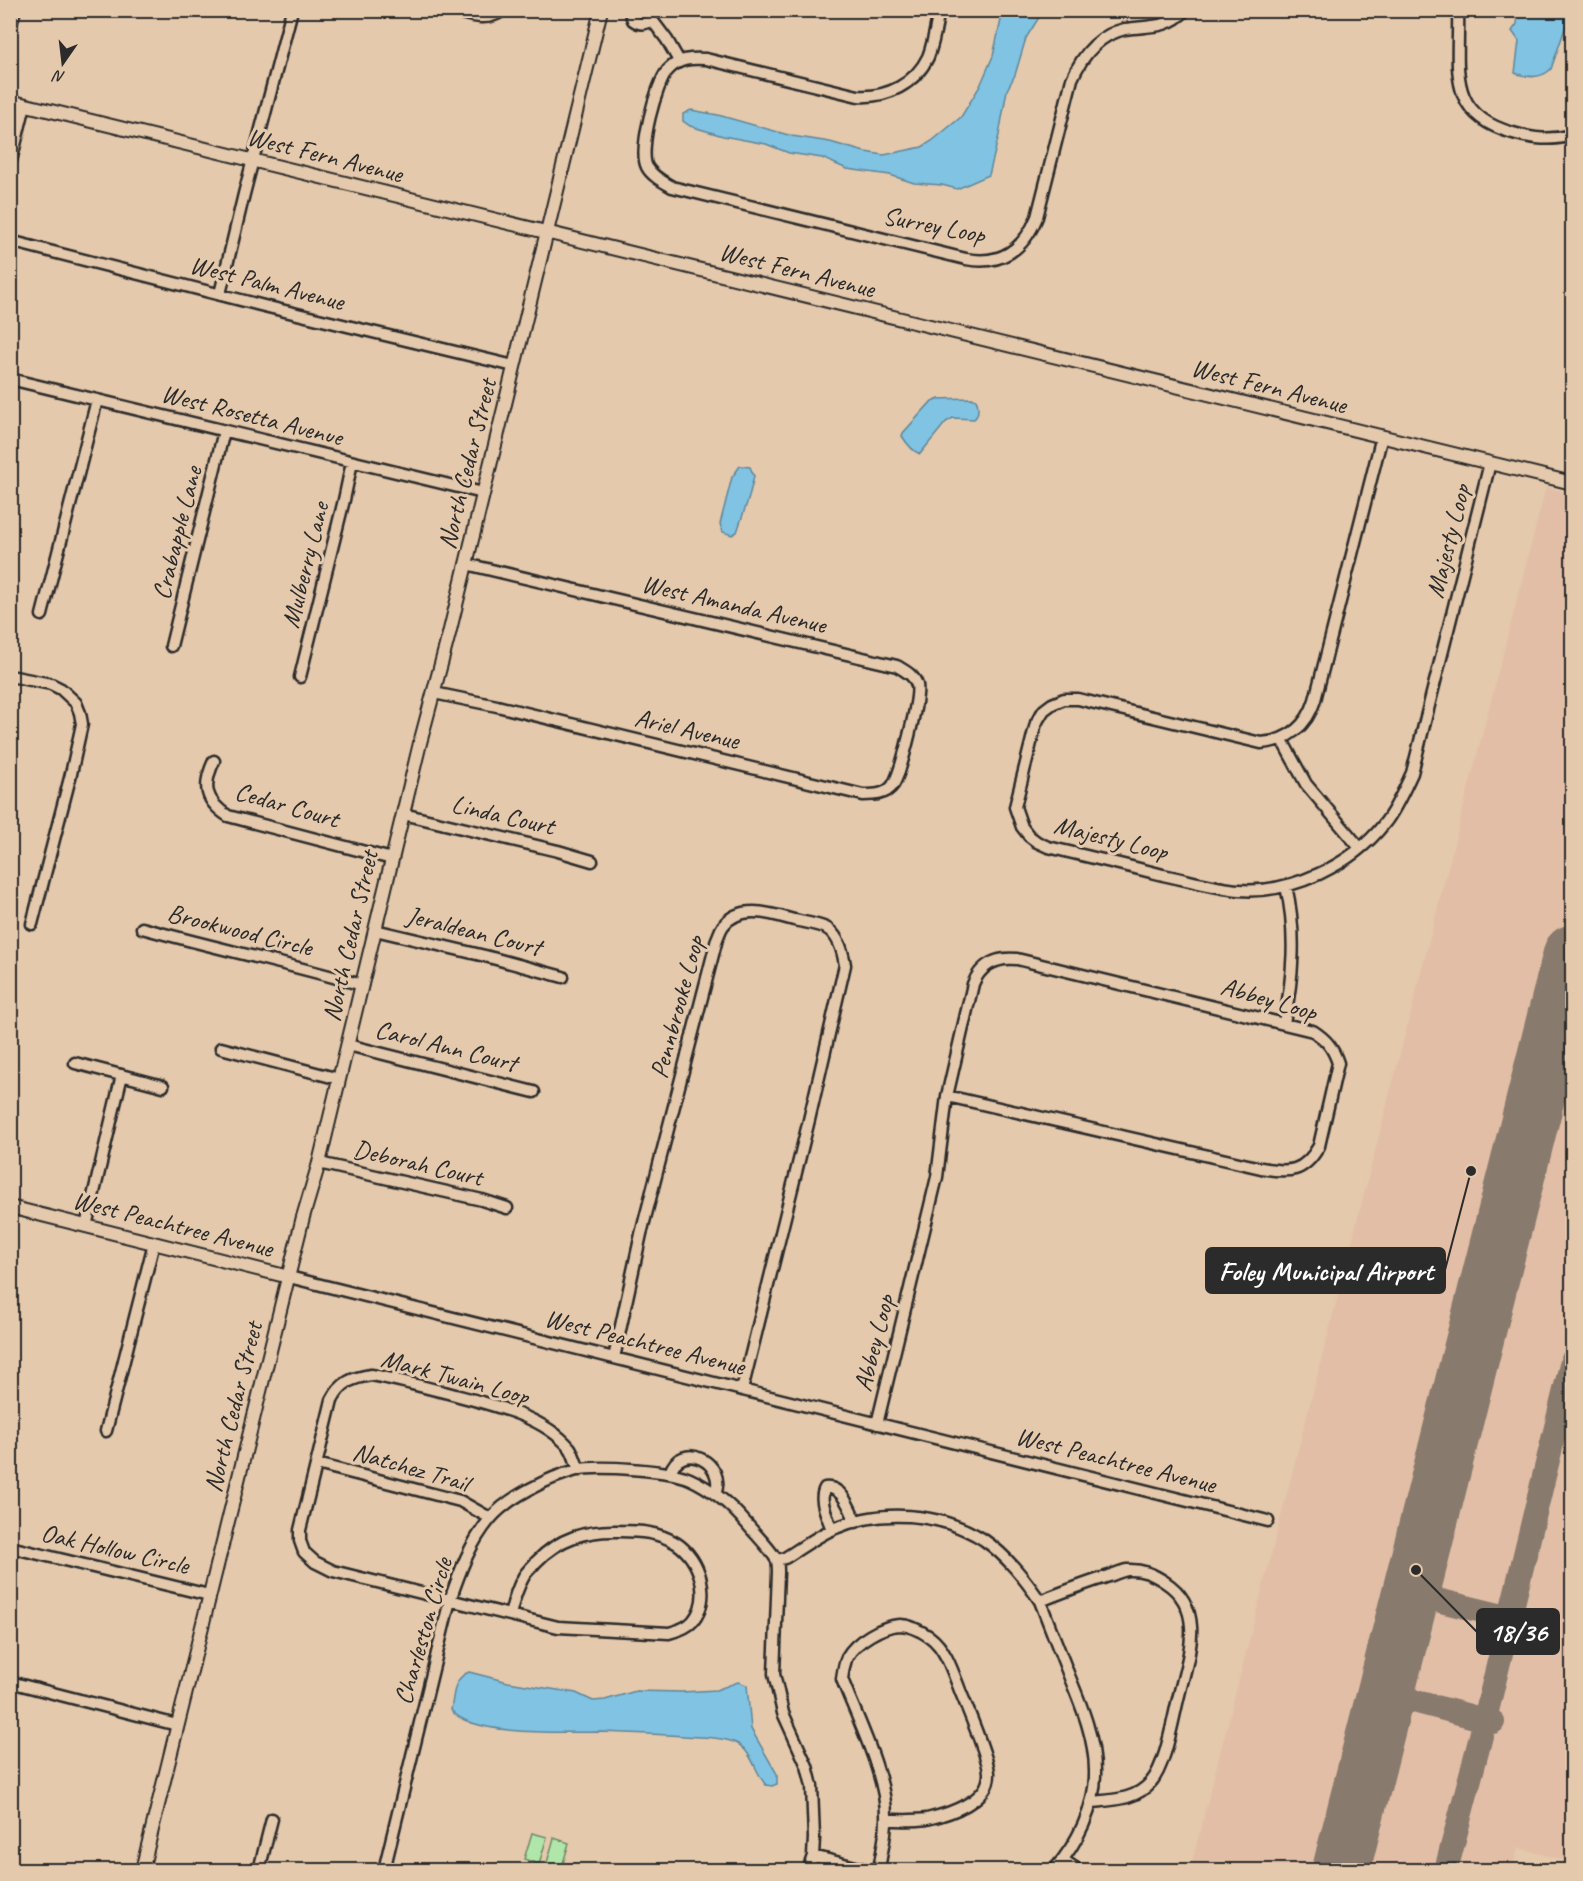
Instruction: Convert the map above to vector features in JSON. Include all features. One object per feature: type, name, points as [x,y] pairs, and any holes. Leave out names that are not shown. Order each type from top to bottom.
[{"type":"street","points":[[10,28],[15,10]]},
{"type":"street","points":[[220,294],[292,10]]},
{"type":"street","points":[[451,10],[484,18],[497,15],[503,10]]},
{"type":"street","name":"North Cedar Street","points":[[142,1870],[303,1217],[348,1045],[601,10]]},
{"type":"street","points":[[629,10],[635,22],[645,23],[653,15],[679,61],[691,58],[706,59],[858,96],[881,94],[904,84],[918,72],[931,46],[939,10]]},
{"type":"street","name":"Surrey Loop","points":[[679,61],[667,70],[658,86],[644,146],[646,165],[653,176],[672,187],[966,259],[991,260],[1007,255],[1021,245],[1031,232],[1037,217],[1072,79],[1078,64],[1088,51],[1101,40],[1116,32],[1174,21],[1186,10]]},
{"type":"street","points":[[1458,10],[1458,75],[1465,100],[1472,111],[1490,125],[1523,136],[1553,139],[1572,135]]},
{"type":"street","name":"West Fern Avenue","points":[[10,101],[1572,483]]},
{"type":"street","points":[[10,165],[25,105]]},
{"type":"street","name":"West Palm Avenue","points":[[10,241],[514,366]]},
{"type":"street","name":"West Rosetta Avenue","points":[[10,379],[483,493]]},
{"type":"street","points":[[42,615],[97,400]]},
{"type":"street","name":"Crabapple Lane","points":[[171,646],[224,431]]},
{"type":"street","points":[[1360,848],[1306,784],[1282,740],[1296,731],[1311,711],[1382,436]]},
{"type":"street","name":"Mulberry Lane","points":[[300,677],[352,462]]},
{"type":"street","name":"Majesty Loop","points":[[1282,740],[1261,743],[1093,702],[1064,699],[1044,710],[1036,723],[1015,807],[1018,818],[1029,836],[1048,847],[1219,888],[1241,891],[1286,886],[1316,875],[1360,848],[1383,825],[1400,800],[1412,772],[1490,463]]},
{"type":"street","name":"West Amanda Avenue","points":[[466,564],[897,666],[912,676],[917,685],[918,695],[904,752]]},
{"type":"street","points":[[10,676],[51,684],[61,689],[76,703],[82,723],[69,784],[32,924]]},
{"type":"street","name":"Ariel Avenue","points":[[434,693],[863,795],[876,795],[885,792],[893,785],[904,752]]},
{"type":"street","name":"Cedar Court","points":[[214,761],[207,779],[206,790],[212,802],[228,816],[392,859]]},
{"type":"street","name":"Linda Court","points":[[403,814],[592,861]]},
{"type":"street","points":[[1284,1023],[1293,972],[1294,949],[1293,923],[1286,886]]},
{"type":"street","name":"Pennbrooke Loop","points":[[614,1358],[641,1234],[717,939],[724,925],[735,916],[754,912],[826,928],[836,938],[846,965],[742,1390]]},
{"type":"street","name":"Brookwood Circle","points":[[142,928],[362,986]]},
{"type":"street","name":"Jeraldean Court","points":[[375,930],[562,977]]},
{"type":"street","name":"Abbey Loop","points":[[877,1424],[938,1177],[947,1096],[976,977],[987,964],[1005,957],[1017,959],[1313,1031],[1325,1039],[1338,1063],[1319,1146],[1304,1166],[1291,1171],[1261,1168],[947,1096]]},
{"type":"street","name":"Carol Ann Court","points":[[348,1045],[534,1092]]},
{"type":"street","points":[[221,1048],[339,1079]]},
{"type":"street","points":[[75,1063],[163,1086]]},
{"type":"street","points":[[86,1226],[122,1075]]},
{"type":"street","name":"Deborah Court","points":[[318,1163],[482,1200],[507,1208]]},
{"type":"street","name":"West Peachtree Avenue","points":[[10,1207],[1268,1521]]},
{"type":"street","points":[[106,1431],[154,1243]]},
{"type":"street","name":"Mark Twain Loop","points":[[510,1615],[515,1594],[525,1574],[547,1551],[571,1537],[592,1531],[644,1531],[661,1535],[679,1545],[695,1563],[701,1581],[701,1606],[693,1621],[669,1634],[558,1627],[333,1571],[315,1562],[304,1552],[300,1541],[300,1530],[332,1400],[344,1383],[356,1377],[371,1375],[481,1402],[505,1409],[536,1423],[559,1437],[572,1450],[579,1470]]},
{"type":"street","points":[[670,1473],[672,1465],[678,1460],[694,1456],[707,1462],[714,1470],[717,1480],[715,1494]]},
{"type":"street","name":"Natchez Trail","points":[[317,1464],[460,1501],[490,1518]]},
{"type":"street","name":"Charleston Circle","points":[[384,1870],[450,1600],[461,1567],[472,1545],[490,1518],[504,1506],[553,1478],[579,1470],[612,1469],[670,1473],[688,1478],[715,1494],[734,1509],[777,1560]]},
{"type":"street","points":[[832,1530],[822,1501],[821,1494],[825,1488],[832,1487],[838,1490],[856,1522]]},
{"type":"street","points":[[808,1870],[813,1856],[812,1786],[807,1766],[783,1713],[774,1674],[777,1560],[785,1558],[832,1530],[856,1522],[900,1515],[919,1517],[960,1528],[984,1541],[1004,1556],[1019,1572],[1040,1601],[1081,1705],[1092,1743],[1095,1772],[1092,1802],[1082,1826],[1070,1851],[1054,1870]]},
{"type":"street","name":"Oak Hollow Circle","points":[[10,1547],[209,1594]]},
{"type":"street","points":[[1040,1601],[1126,1570],[1150,1572],[1173,1587],[1187,1606],[1193,1628],[1190,1649],[1161,1763],[1151,1782],[1136,1794],[1122,1799],[1092,1802]]},
{"type":"street","points":[[879,1870],[886,1820],[885,1799],[877,1766],[842,1679],[844,1665],[856,1644],[881,1630],[900,1625],[917,1629],[932,1638],[942,1648],[966,1705],[990,1774],[985,1788],[976,1799],[962,1807],[926,1819],[886,1820]]},
{"type":"street","points":[[10,1682],[177,1725]]},
{"type":"street","points":[[259,1870],[272,1819]]},
{"type":"street","points":[[813,1856],[867,1870]]},
{"type":"street","points":[[1064,1860],[1078,1870]]},
{"type":"shaded area","points":[[1546,487],[1572,494],[1572,1862],[1518,1848],[1512,1870],[1190,1870]]},
{"type":"green space","points":[[532,1833],[547,1837],[539,1864],[524,1859]]},
{"type":"green space","points":[[554,1838],[569,1843],[561,1870],[546,1866]]},
{"type":"water","points":[[1003,11],[1043,11],[1026,38],[1015,75],[1007,90],[989,175],[957,189],[847,169],[822,158],[789,153],[766,144],[723,136],[690,126],[683,121],[683,114],[691,110],[718,115],[792,136],[830,142],[884,155],[922,147],[961,117],[980,86],[993,56]]},
{"type":"water","points":[[1518,11],[1571,11],[1551,69],[1543,75],[1529,77],[1515,73],[1519,41],[1512,31],[1517,24]]},
{"type":"water","points":[[972,398],[978,405],[976,417],[974,419],[953,418],[946,422],[920,454],[910,447],[902,436],[932,401]]},
{"type":"water","points":[[740,466],[750,467],[754,476],[737,532],[732,535],[723,532],[720,524],[732,477]]},
{"type":"water","points":[[469,1672],[508,1682],[576,1693],[593,1701],[636,1691],[716,1690],[738,1682],[747,1685],[751,1729],[777,1774],[777,1784],[766,1785],[743,1748],[726,1740],[632,1733],[521,1731],[478,1725],[462,1719],[451,1710],[457,1683]]},
{"type":"taxiway","points":[[1446,1870],[1572,1361]]},
{"type":"taxiway","points":[[1416,1570],[1422,1585],[1437,1600],[1519,1620]]},
{"type":"taxiway","points":[[1404,1615],[1427,1600],[1437,1600]]},
{"type":"taxiway","points":[[1392,1668],[1398,1688],[1413,1701],[1493,1722]]},
{"type":"taxiway","points":[[1379,1718],[1397,1703],[1413,1701]]},
{"type":"runway","points":[[1341,1870],[1572,954]]},
{"type":"place","name":"Foley Municipal Airport","points":[[1471,1171]]},
{"type":"place","name":"18/36","points":[[1416,1570]]}]
